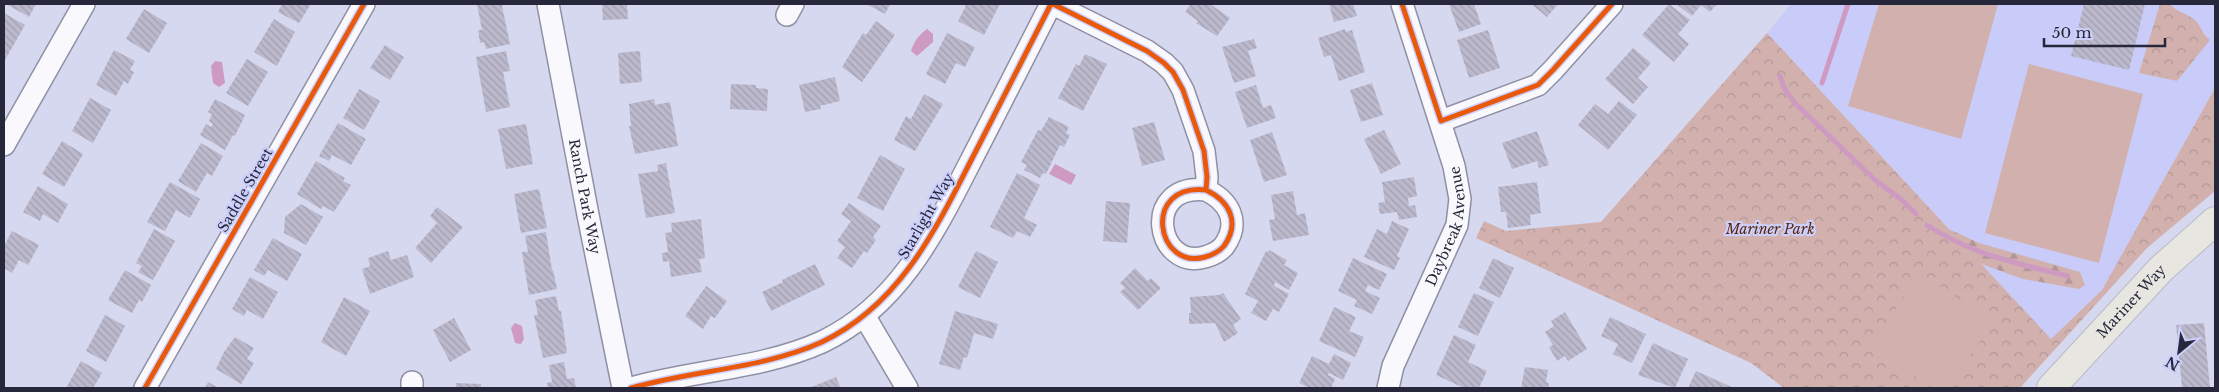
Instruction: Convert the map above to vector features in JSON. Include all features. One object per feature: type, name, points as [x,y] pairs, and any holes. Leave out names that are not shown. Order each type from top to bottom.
[{"type":"main road","name":"Mariner Way","points":[[2051,388],[2161,268],[2215,220]]},
{"type":"street","points":[[4,145],[84,4]]},
{"type":"street","name":"Saddle Street","points":[[145,388],[364,4]]},
{"type":"street","name":"Ranch Park Way","points":[[548,4],[623,388]]},
{"type":"street","points":[[1052,4],[1148,51],[1164,62],[1173,72],[1183,90],[1204,151],[1206,190]]},
{"type":"street","name":"Starlight Way","points":[[631,388],[774,359],[821,342],[864,317],[890,291],[920,254],[946,210],[1052,4]]},
{"type":"street","name":"Daybreak Avenue","points":[[1388,388],[1395,361],[1458,220],[1459,189],[1441,121],[1402,4]]},
{"type":"street","points":[[1441,121],[1538,85],[1612,4]]},
{"type":"street","points":[[864,317],[907,388]]},
{"type":"shaded area","points":[[1791,4],[2215,4],[2215,88],[2102,290],[2051,339],[1767,33]]},
{"type":"shaded area","points":[[927,29],[933,34],[933,42],[917,56],[911,51],[912,47],[917,38]]},
{"type":"shaded area","points":[[215,61],[222,62],[225,83],[219,87],[213,83],[211,66]]},
{"type":"shaded area","points":[[1055,164],[1076,175],[1071,185],[1049,174]]},
{"type":"shaded area","points":[[515,323],[522,326],[524,339],[521,344],[515,343],[511,328]]},
{"type":"green space","points":[[1879,4],[1998,4],[1961,139],[1848,106]]},
{"type":"green space","points":[[2160,4],[2170,4],[2175,9],[2192,18],[2210,40],[2177,81],[2139,73]]},
{"type":"green space","name":"Mariner Park","points":[[1767,33],[2051,339],[2102,290],[2215,88],[2215,191],[2147,248],[2020,388],[1784,388],[1751,363],[1476,238],[1484,221],[1506,231],[1601,222]]},
{"type":"green space","points":[[2029,64],[2143,94],[2099,263],[1985,233]]},
{"type":"green space","points":[[1931,221],[1979,243],[2080,272],[2085,285],[2079,289],[2023,279],[1962,257]]},
{"type":"green space","points":[[1920,273],[1993,322],[1948,388],[1933,388],[1871,346]]},
{"type":"building","points":[[6,4],[36,4],[29,17]]},
{"type":"building","points":[[282,4],[311,4],[299,23],[278,12]]},
{"type":"building","points":[[477,4],[503,4],[510,44],[486,49],[484,42],[480,43],[478,30],[482,30]]},
{"type":"building","points":[[602,4],[627,4],[628,19],[603,20]]},
{"type":"building","points":[[866,4],[890,4],[885,14]]},
{"type":"building","points":[[962,4],[1000,4],[984,35],[958,21],[966,6]]},
{"type":"building","points":[[1191,4],[1210,4],[1230,18],[1217,36],[1196,23],[1198,21],[1185,12]]},
{"type":"building","points":[[1329,4],[1353,4],[1357,16],[1334,22]]},
{"type":"building","points":[[1449,4],[1474,4],[1481,24],[1459,32]]},
{"type":"building","points":[[1531,4],[1558,4],[1547,17]]},
{"type":"building","points":[[1669,4],[1690,20],[1678,34],[1689,44],[1674,62],[1642,35]]},
{"type":"building","points":[[1676,4],[1717,4],[1710,12],[1701,5],[1692,16]]},
{"type":"building","points":[[2084,4],[2145,4],[2129,70],[2071,56]]},
{"type":"building","points":[[144,9],[167,23],[149,53],[126,39]]},
{"type":"building","points":[[4,13],[25,25],[5,60],[4,59]]},
{"type":"building","points":[[274,19],[295,32],[277,66],[254,52]]},
{"type":"building","points":[[876,21],[895,35],[862,82],[842,67],[863,33],[866,35]]},
{"type":"building","points":[[1345,29],[1346,32],[1352,30],[1365,72],[1339,81],[1331,55],[1324,57],[1318,38]]},
{"type":"building","points":[[1488,30],[1500,68],[1469,78],[1457,40]]},
{"type":"building","points":[[947,33],[975,47],[965,67],[956,63],[945,84],[926,74]]},
{"type":"building","points":[[1254,39],[1257,48],[1248,51],[1256,76],[1234,83],[1222,47]]},
{"type":"building","points":[[385,45],[404,57],[390,80],[370,68]]},
{"type":"building","points":[[1633,48],[1651,63],[1638,78],[1648,87],[1633,104],[1605,79]]},
{"type":"building","points":[[114,50],[135,61],[130,70],[134,72],[128,84],[124,81],[116,96],[96,85]]},
{"type":"building","points":[[506,51],[510,71],[503,72],[510,107],[486,112],[476,57]]},
{"type":"building","points":[[640,51],[642,82],[620,84],[618,53]]},
{"type":"building","points":[[1085,54],[1107,64],[1083,111],[1058,98],[1076,64],[1079,66]]},
{"type":"building","points":[[247,59],[268,72],[248,106],[226,93]]},
{"type":"building","points":[[835,77],[840,101],[820,106],[821,109],[805,112],[799,85]]},
{"type":"building","points":[[1372,83],[1383,115],[1361,122],[1350,90]]},
{"type":"building","points":[[731,84],[756,85],[756,88],[768,89],[767,111],[730,109]]},
{"type":"building","points":[[1256,85],[1263,108],[1271,105],[1276,118],[1247,128],[1235,92]]},
{"type":"building","points":[[359,89],[380,101],[364,130],[343,118]]},
{"type":"building","points":[[924,94],[943,104],[915,151],[894,140],[906,116],[911,119]]},
{"type":"building","points":[[90,98],[111,110],[93,143],[72,131]]},
{"type":"building","points":[[215,99],[245,115],[235,136],[233,135],[225,150],[200,135],[206,124],[211,127],[213,124],[209,121],[212,114],[208,112]]},
{"type":"building","points":[[654,99],[655,105],[670,102],[678,146],[635,154],[629,126],[631,126],[629,104]]},
{"type":"building","points":[[1619,101],[1637,115],[1608,150],[1578,125],[1595,104],[1608,114]]},
{"type":"building","points":[[1049,117],[1069,127],[1066,133],[1070,135],[1064,147],[1060,145],[1046,174],[1043,173],[1040,178],[1024,170],[1027,165],[1021,162],[1038,130],[1041,131]]},
{"type":"building","points":[[1154,122],[1165,160],[1142,166],[1132,128]]},
{"type":"building","points":[[338,123],[366,139],[351,165],[332,155],[329,161],[319,156]]},
{"type":"building","points":[[526,124],[533,164],[506,169],[498,129]]},
{"type":"building","points":[[1384,130],[1401,164],[1381,174],[1364,139]]},
{"type":"building","points":[[1537,131],[1549,165],[1539,168],[1537,161],[1512,169],[1502,143]]},
{"type":"building","points":[[1272,132],[1287,175],[1264,182],[1250,140]]},
{"type":"building","points":[[62,141],[83,154],[64,187],[42,174]]},
{"type":"building","points":[[201,143],[223,156],[212,176],[207,173],[196,192],[178,181]]},
{"type":"building","points":[[880,155],[905,169],[883,211],[857,198]]},
{"type":"building","points":[[316,161],[345,178],[343,181],[351,185],[334,212],[323,206],[321,209],[297,194]]},
{"type":"building","points":[[666,163],[675,213],[646,218],[638,174],[658,171],[657,165]]},
{"type":"building","points":[[1017,173],[1040,185],[1024,218],[1037,225],[1030,237],[1017,231],[1013,238],[990,227]]},
{"type":"building","points":[[1414,177],[1417,196],[1408,198],[1409,206],[1415,205],[1417,217],[1399,220],[1397,212],[1380,214],[1378,203],[1385,202],[1382,182]]},
{"type":"building","points":[[170,182],[200,199],[190,218],[176,210],[165,231],[147,222]]},
{"type":"building","points":[[1537,182],[1541,213],[1530,215],[1531,225],[1508,228],[1506,212],[1501,212],[1498,187]]},
{"type":"building","points":[[38,186],[68,204],[58,223],[43,214],[40,221],[23,212]]},
{"type":"building","points":[[539,189],[547,228],[521,233],[514,194]]},
{"type":"building","points":[[1293,191],[1297,215],[1305,213],[1309,235],[1273,241],[1269,220],[1275,219],[1271,195]]},
{"type":"building","points":[[1106,201],[1130,203],[1127,243],[1103,241]]},
{"type":"building","points":[[849,203],[881,226],[873,237],[876,240],[867,253],[864,251],[852,268],[837,258],[845,247],[837,241],[851,221],[841,214]]},
{"type":"building","points":[[301,204],[323,217],[306,245],[284,233],[285,217]]},
{"type":"building","points":[[437,207],[463,227],[431,263],[415,248],[437,223],[430,216]]},
{"type":"building","points":[[701,219],[705,258],[699,259],[702,272],[671,277],[669,261],[663,262],[662,253],[668,252],[665,233],[672,232],[671,223]]},
{"type":"building","points":[[1392,221],[1409,229],[1397,256],[1400,258],[1394,270],[1364,257],[1377,229],[1387,234]]},
{"type":"building","points":[[154,229],[175,241],[153,280],[138,272],[142,266],[136,263]]},
{"type":"building","points":[[12,231],[39,245],[28,265],[19,260],[12,273],[4,268],[4,246]]},
{"type":"building","points":[[546,232],[557,289],[529,295],[522,252],[528,252],[525,236]]},
{"type":"building","points":[[273,238],[302,254],[287,281],[268,270],[264,276],[254,270]]},
{"type":"building","points":[[1269,250],[1287,260],[1284,265],[1298,273],[1289,290],[1275,282],[1274,286],[1289,294],[1279,312],[1273,309],[1266,321],[1251,313],[1258,301],[1245,294],[1266,251],[1268,252]]},
{"type":"building","points":[[388,251],[391,260],[407,255],[414,277],[370,294],[362,269],[370,266],[368,258]]},
{"type":"building","points":[[976,251],[998,262],[980,298],[958,287]]},
{"type":"building","points":[[1353,258],[1387,274],[1379,290],[1368,285],[1365,291],[1380,298],[1372,314],[1354,306],[1357,300],[1338,291]]},
{"type":"building","points":[[1493,258],[1514,268],[1500,298],[1479,288]]},
{"type":"building","points":[[815,264],[825,285],[771,311],[762,292]]},
{"type":"building","points":[[1135,268],[1148,281],[1151,278],[1161,288],[1138,310],[1120,292],[1125,288],[1120,283]]},
{"type":"building","points":[[125,270],[151,285],[142,302],[139,300],[132,313],[108,300]]},
{"type":"building","points":[[250,277],[278,292],[263,319],[247,310],[244,316],[232,309]]},
{"type":"building","points":[[706,286],[727,301],[715,318],[711,316],[703,329],[685,316]]},
{"type":"building","points":[[1223,293],[1241,319],[1233,325],[1238,333],[1224,342],[1215,323],[1189,324],[1189,313],[1191,313],[1190,297],[1219,295]]},
{"type":"building","points":[[1474,293],[1494,302],[1478,336],[1458,327]]},
{"type":"building","points":[[556,296],[559,311],[561,311],[567,353],[543,358],[534,315],[538,315],[535,300]]},
{"type":"building","points":[[344,297],[370,311],[346,356],[321,342]]},
{"type":"building","points":[[1334,307],[1356,317],[1349,331],[1364,337],[1355,357],[1319,341]]},
{"type":"building","points":[[955,311],[998,324],[993,339],[974,333],[967,358],[964,357],[960,370],[939,364]]},
{"type":"building","points":[[1565,312],[1587,349],[1568,361],[1565,356],[1557,361],[1549,347],[1553,345],[1545,332],[1554,326],[1551,321]]},
{"type":"building","points":[[105,315],[125,326],[106,362],[86,351]]},
{"type":"building","points":[[1610,317],[1646,334],[1632,363],[1613,354],[1618,344],[1601,336]]},
{"type":"building","points":[[454,318],[471,350],[450,362],[433,330]]},
{"type":"building","points":[[2204,323],[2210,388],[2182,388],[2176,325]]},
{"type":"building","points":[[1454,335],[1476,345],[1468,362],[1487,371],[1479,388],[1464,388],[1436,375]]},
{"type":"building","points":[[235,337],[254,348],[247,359],[254,363],[241,384],[216,369],[224,352]]},
{"type":"building","points":[[1653,343],[1688,359],[1675,388],[1638,375]]},
{"type":"building","points":[[1334,354],[1351,363],[1343,380],[1329,373],[1328,375],[1335,379],[1331,388],[1310,388],[1299,383],[1312,356],[1329,364]]},
{"type":"building","points":[[81,361],[102,373],[93,388],[66,388]]},
{"type":"building","points":[[564,362],[567,379],[574,378],[576,388],[548,388],[547,383],[552,382],[549,365]]},
{"type":"building","points":[[1525,367],[1548,370],[1546,382],[1549,383],[1548,388],[1521,388]]},
{"type":"building","points":[[1696,371],[1734,388],[1688,388]]},
{"type":"building","points":[[836,377],[841,388],[809,388]]},
{"type":"building","points":[[208,382],[219,388],[205,388]]},
{"type":"building","points":[[456,383],[481,384],[481,388],[456,388]]},
{"type":"waterway","points":[[1822,83],[1848,4]]},
{"type":"waterway","points":[[1780,76],[1785,90],[1796,104],[1875,180],[1902,200],[1916,214]]},
{"type":"waterway","points":[[1927,225],[1960,244],[1978,251],[2068,276]]},
{"type":"cycle path","points":[[145,388],[364,4]]},
{"type":"cycle path","points":[[631,388],[752,364],[799,351],[822,342],[851,325],[876,306],[897,283],[933,231],[1051,4]]},
{"type":"cycle path","points":[[1053,4],[1147,51],[1173,72],[1183,90],[1204,151],[1207,177],[1206,190],[1185,191],[1172,199],[1164,212],[1163,226],[1167,240],[1175,251],[1188,258],[1205,257],[1218,252],[1224,246],[1232,229],[1230,213],[1226,206],[1221,200],[1206,190]]},
{"type":"cycle path","points":[[1402,4],[1441,121],[1538,85],[1612,4]]}]
